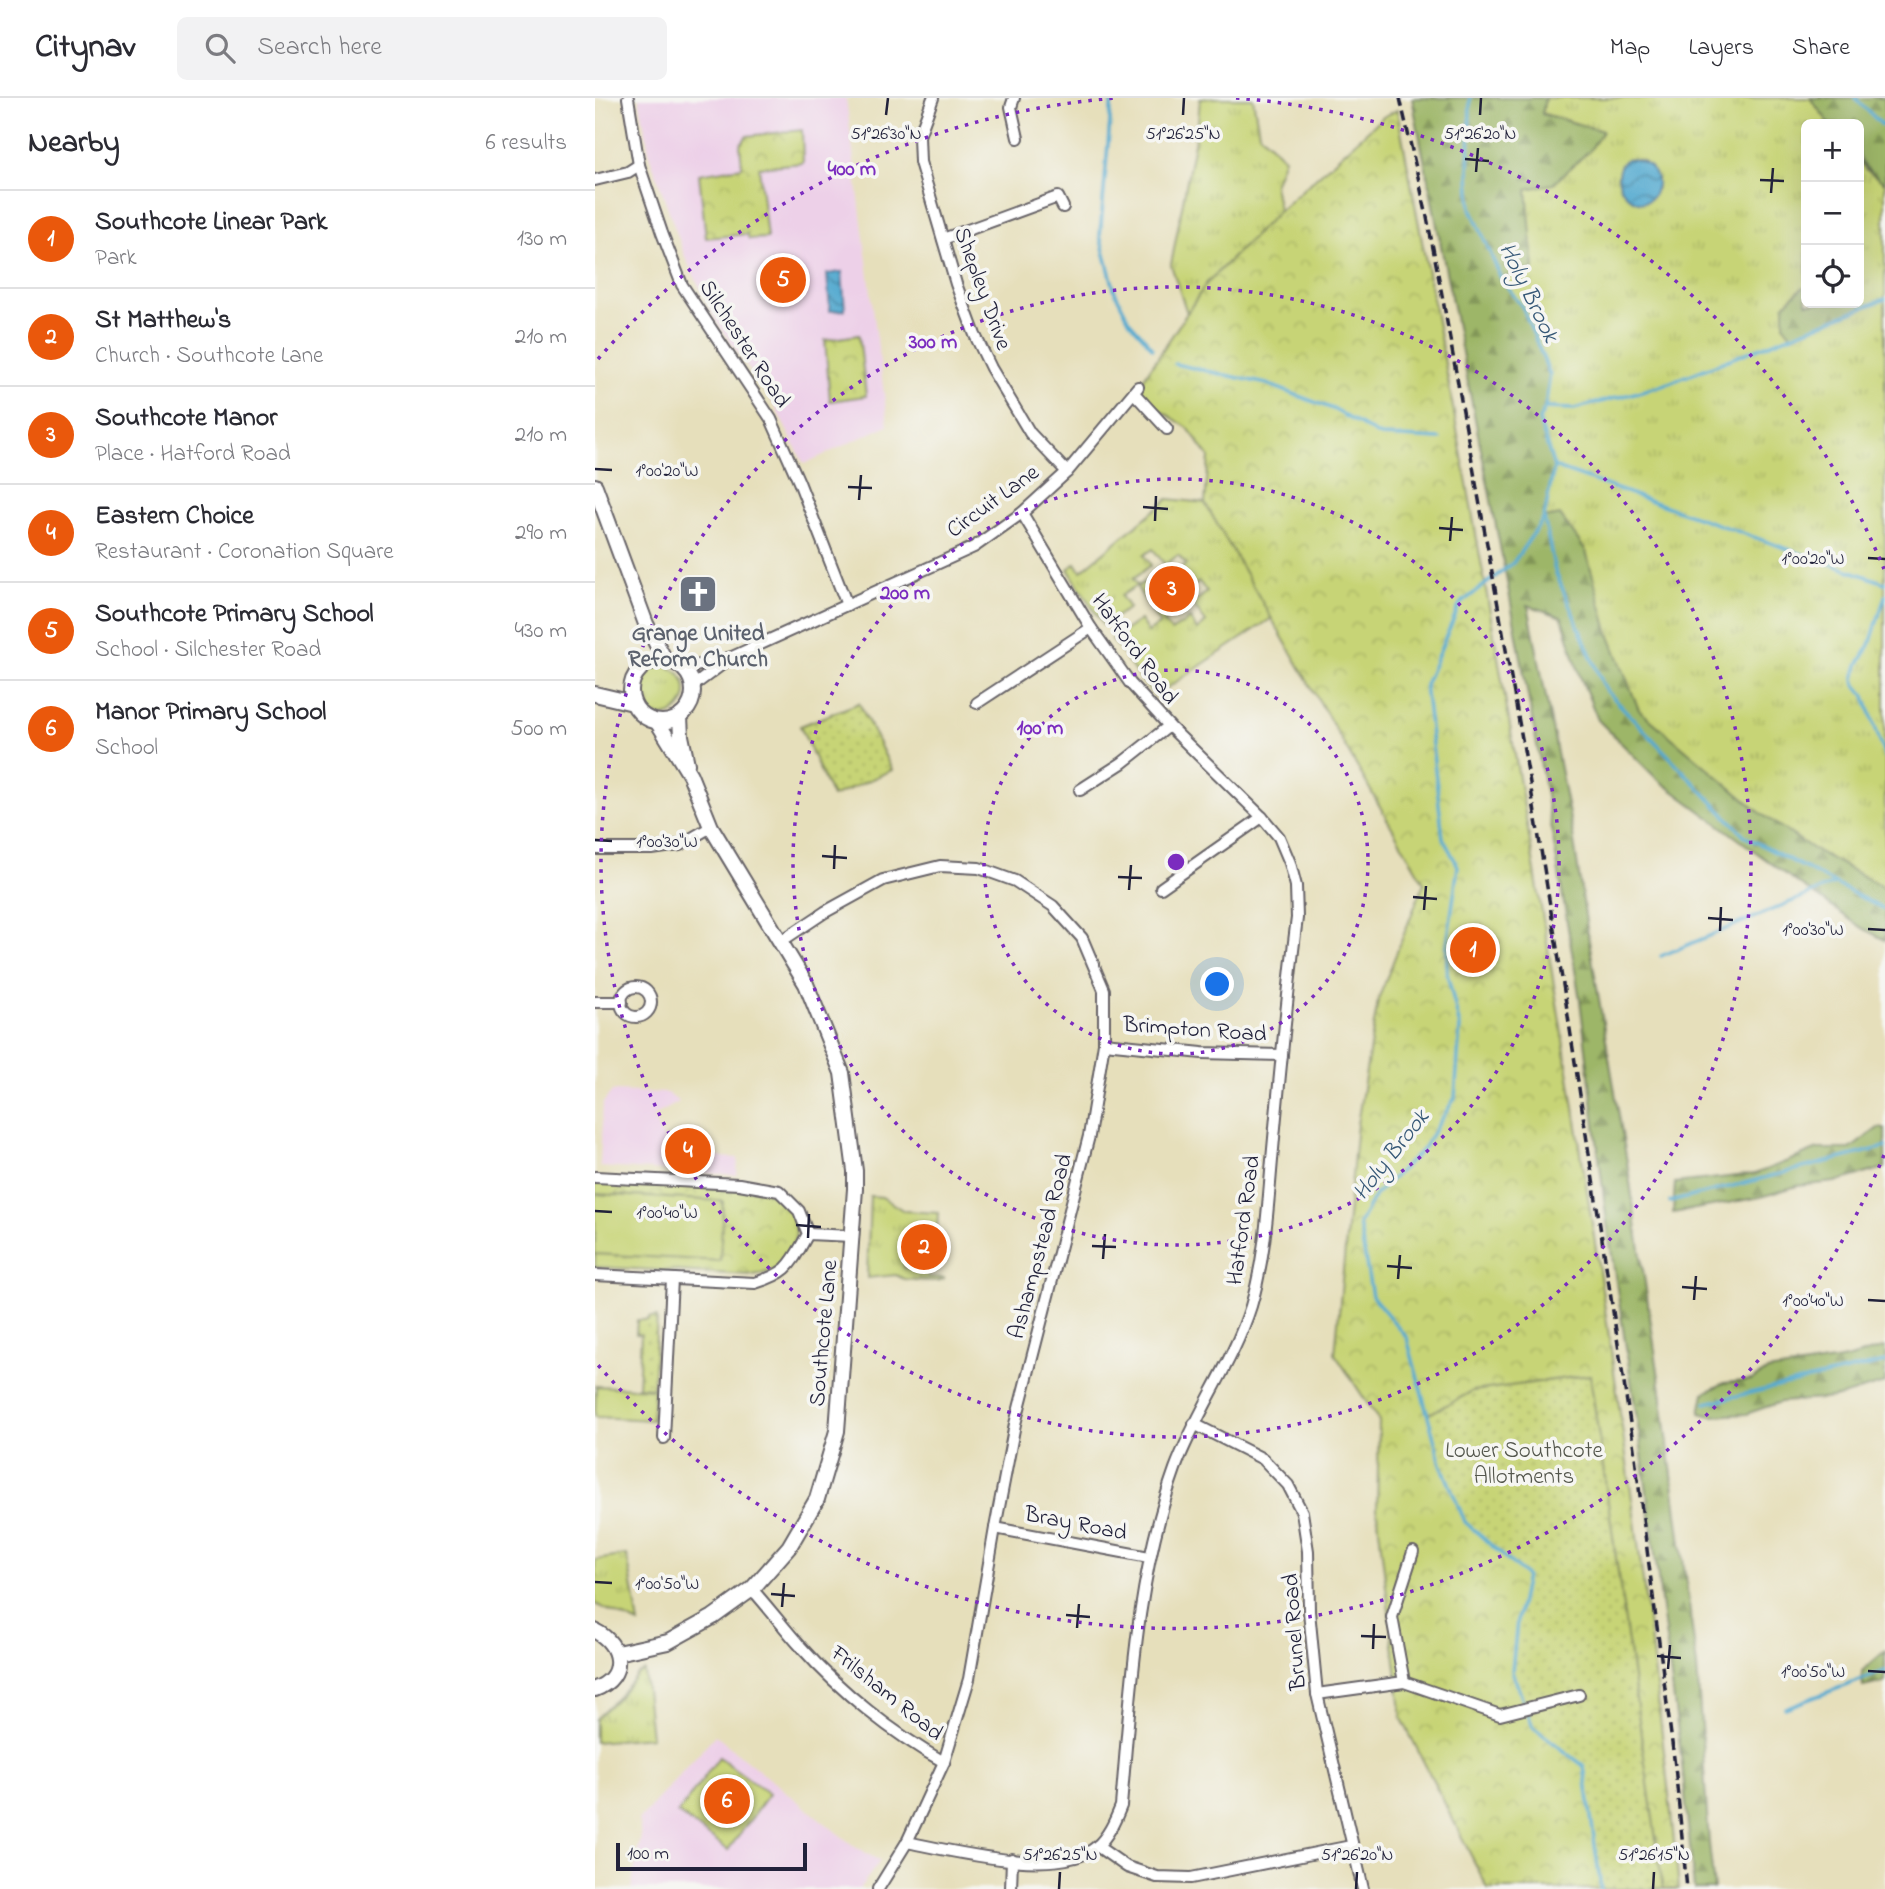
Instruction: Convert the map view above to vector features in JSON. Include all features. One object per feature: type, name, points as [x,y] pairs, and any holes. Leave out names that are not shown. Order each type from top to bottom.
[{"type":"street","name":"Silchester Road","points":[[628,98],[639,165],[682,285],[771,419],[847,605]]},
{"type":"street","name":"Shepley Drive","points":[[933,98],[919,136],[919,162],[956,284],[991,368],[1030,433],[1067,472]]},
{"type":"street","points":[[1014,98],[1011,107],[1018,138]]},
{"type":"street","points":[[595,180],[628,172],[639,165]]},
{"type":"street","points":[[943,239],[1058,197],[1063,207]]},
{"type":"street","name":"Circuit Lane","points":[[684,669],[732,657],[974,547],[1022,513],[1067,472],[1136,390],[1167,429]]},
{"type":"street","points":[[595,486],[646,624],[665,660]]},
{"type":"street","name":"Hatford Road","points":[[1022,513],[1091,628],[1130,683],[1168,726],[1262,817],[1279,837],[1296,886],[1297,918],[1264,1251],[1251,1306],[1176,1466],[1149,1557],[1134,1658],[1121,1806],[1113,1826],[1097,1846]]},
{"type":"street","points":[[646,624],[649,662]]},
{"type":"street","points":[[977,703],[1091,628]]},
{"type":"street","name":"Circuit Lane","points":[[693,686],[732,657]]},
{"type":"street","points":[[672,661],[690,676],[693,686],[691,704],[680,717],[670,722],[659,723],[641,715],[633,703],[631,682],[639,668],[649,662],[672,661]]},
{"type":"street","points":[[595,693],[631,682]]},
{"type":"street","points":[[595,693],[633,703]]},
{"type":"street","name":"Southcote Lane","points":[[680,717],[681,736],[690,775]]},
{"type":"street","name":"Southcote Lane","points":[[617,1653],[668,1642],[713,1617],[752,1589],[789,1547],[817,1499],[837,1431],[855,1171],[842,1073],[806,984],[711,827],[690,775],[659,723]]},
{"type":"street","points":[[1080,790],[1122,764],[1168,726]]},
{"type":"street","points":[[1161,888],[1262,817]]},
{"type":"street","points":[[595,849],[652,849],[680,845],[711,827]]},
{"type":"street","name":"Ashampstead Road","points":[[780,942],[825,912],[883,880],[940,866],[979,868],[1015,881],[1053,906],[1082,938],[1104,990],[1104,1043],[1089,1136],[1015,1424],[969,1679],[944,1762],[907,1842],[878,1889]]},
{"type":"street","points":[[595,1002],[622,1002]]},
{"type":"street","name":"Brimpton Road","points":[[1104,1043],[1202,1054],[1282,1055]]},
{"type":"street","points":[[595,1177],[739,1184],[779,1191],[799,1211],[808,1234]]},
{"type":"street","points":[[808,1234],[852,1236]]},
{"type":"street","points":[[595,1275],[755,1283],[777,1276],[790,1265],[808,1234]]},
{"type":"street","points":[[664,1437],[672,1279]]},
{"type":"street","name":"Brunel Road","points":[[1194,1424],[1263,1459],[1288,1485],[1303,1512],[1317,1694],[1363,1889]]},
{"type":"street","name":"Bray Road","points":[[995,1528],[1149,1557]]},
{"type":"street","points":[[1404,1682],[1392,1617],[1413,1552]]},
{"type":"street","name":"Frilsham Road","points":[[752,1589],[803,1649],[847,1692],[920,1749],[944,1762]]},
{"type":"street","points":[[595,1631],[607,1637],[617,1653],[614,1673],[608,1682],[595,1689]]},
{"type":"street","points":[[1317,1694],[1404,1682],[1496,1714],[1510,1714],[1579,1695]]},
{"type":"street","points":[[907,1842],[1045,1862],[1069,1860],[1097,1846],[1126,1867],[1157,1877],[1191,1878],[1351,1846]]},
{"type":"street","points":[[1011,1889],[1012,1859]]},
{"type":"shaded area","points":[[639,98],[846,98],[888,425],[804,464],[774,405],[716,321],[685,257],[650,157]]},
{"type":"shaded area","points":[[612,1091],[667,1093],[679,1102],[652,1117],[672,1155],[738,1158],[737,1175],[600,1167],[603,1103]]},
{"type":"shaded area","points":[[715,1735],[855,1847],[880,1861],[859,1889],[631,1889],[641,1836],[639,1820]]},
{"type":"green space","points":[[1200,98],[1253,98],[1259,133],[1284,158],[1274,185],[1279,211],[1207,283],[1187,313],[1171,265],[1198,122]]},
{"type":"green space","points":[[1412,98],[1545,98],[1542,114],[1603,131],[1590,150],[1553,184],[1527,189],[1534,269],[1501,278],[1523,308],[1550,375],[1545,408],[1539,420],[1554,467],[1544,518],[1560,515],[1586,551],[1608,631],[1639,710],[1763,815],[1813,849],[1885,888],[1885,940],[1862,928],[1795,881],[1656,778],[1598,720],[1580,676],[1562,617],[1528,605],[1573,835],[1627,1162],[1661,1391],[1697,1666],[1714,1889],[1694,1889],[1682,1763],[1641,1446],[1607,1223],[1580,1000],[1508,587]]},
{"type":"green space","points":[[1545,98],[1810,98],[1826,119],[1801,119],[1801,308],[1864,308],[1864,168],[1885,183],[1885,910],[1746,837],[1605,689],[1544,518],[1554,467],[1539,420],[1545,408],[1501,278],[1534,269],[1526,189],[1602,131],[1541,113]],"holes":[[[1631,159],[1643,161],[1657,188],[1650,198],[1622,189],[1619,170]]]},
{"type":"green space","points":[[1810,98],[1885,98],[1885,183],[1864,165],[1864,119],[1826,119]]},
{"type":"green space","points":[[1397,110],[1464,467],[1583,1167],[1643,1579],[1679,1889],[1488,1889],[1402,1719],[1377,1512],[1379,1421],[1335,1354],[1357,1124],[1378,1000],[1424,883],[1205,503],[1209,457],[1188,428],[1134,393],[1207,283],[1279,211],[1383,117]]},
{"type":"green space","points":[[802,130],[803,163],[759,167],[767,238],[749,239],[747,234],[706,238],[699,174],[742,167],[740,145],[747,136]]},
{"type":"green space","points":[[1801,289],[1801,308],[1863,308],[1792,336],[1784,326],[1784,305]]},
{"type":"green space","points":[[859,335],[866,396],[830,401],[825,340]]},
{"type":"green space","points":[[1168,499],[1205,503],[1272,618],[1155,696],[1112,639],[1140,620],[1148,632],[1160,624],[1136,586],[1121,596],[1129,608],[1103,625],[1068,569],[1076,563],[1081,571]],"holes":[[[1153,549],[1165,565],[1178,555],[1186,564],[1172,575],[1186,593],[1199,582],[1207,592],[1192,604],[1206,622],[1197,630],[1190,619],[1171,631],[1164,622],[1177,612],[1151,577],[1138,586],[1133,579],[1151,565],[1144,555]]]},
{"type":"green space","points":[[661,666],[679,673],[686,691],[679,709],[661,716],[643,709],[636,691],[643,673]]},
{"type":"green space","points":[[859,703],[892,770],[832,797],[800,726]]},
{"type":"green space","points":[[1878,1128],[1885,1129],[1885,1168],[1835,1182],[1797,1186],[1761,1197],[1673,1213],[1675,1183],[1755,1174],[1818,1149],[1850,1149]]},
{"type":"green space","points":[[595,1182],[763,1190],[781,1199],[794,1218],[796,1227],[793,1247],[789,1256],[774,1270],[753,1275],[595,1267]]},
{"type":"green space","points":[[595,1194],[723,1201],[720,1261],[595,1254]]},
{"type":"green space","points":[[870,1196],[882,1197],[904,1211],[938,1213],[937,1231],[906,1230],[904,1268],[928,1270],[928,1277],[945,1278],[938,1281],[917,1280],[896,1275],[867,1278]]},
{"type":"green space","points":[[649,1317],[657,1317],[653,1388],[638,1387],[641,1335],[636,1334],[637,1320],[649,1320]]},
{"type":"green space","points":[[1885,1347],[1885,1383],[1835,1398],[1781,1402],[1746,1414],[1711,1416],[1700,1413],[1704,1393],[1724,1383],[1752,1380],[1767,1371],[1847,1359]]},
{"type":"green space","name":"Lower Southcote Allotments","points":[[1590,1375],[1663,1889],[1601,1889],[1584,1766],[1533,1727],[1512,1671],[1517,1621],[1526,1576],[1465,1522],[1441,1465],[1427,1415],[1473,1391]]},
{"type":"green space","points":[[596,1386],[654,1389],[652,1420],[595,1417]]},
{"type":"green space","points":[[627,1555],[639,1624],[595,1604],[595,1560]]},
{"type":"green space","points":[[1885,1651],[1885,1682],[1863,1687],[1862,1671]]},
{"type":"green space","points":[[644,1671],[651,1737],[595,1742],[595,1719],[637,1674]]},
{"type":"green space","points":[[719,1757],[769,1794],[728,1850],[678,1813]]},
{"type":"water","points":[[1626,159],[1644,163],[1653,171],[1657,182],[1651,199],[1635,201],[1621,188],[1619,168]]},
{"type":"water","points":[[842,272],[845,310],[830,311],[827,274]]},
{"type":"waterway","points":[[1112,98],[1100,236],[1115,292],[1130,322],[1153,348]]},
{"type":"waterway","name":"Holy Brook","points":[[1470,98],[1471,208],[1501,278],[1523,308],[1550,375],[1545,408],[1539,420],[1554,467],[1544,518],[1513,563],[1460,604],[1425,685],[1443,838],[1458,866],[1447,945],[1447,973],[1460,1027],[1455,1098],[1422,1150],[1375,1195],[1359,1224],[1372,1296],[1407,1338],[1441,1464],[1465,1522],[1526,1576],[1517,1621],[1512,1671],[1533,1727],[1584,1766],[1601,1889]]},
{"type":"waterway","points":[[1855,98],[1885,128]]},
{"type":"waterway","points":[[1545,408],[1574,409],[1661,386],[1885,299]]},
{"type":"waterway","points":[[1175,364],[1267,384],[1333,409],[1380,436],[1440,439]]},
{"type":"waterway","points":[[1554,467],[1885,583]]},
{"type":"waterway","points":[[1544,518],[1555,571],[1605,689],[1746,837],[1885,910]]},
{"type":"waterway","points":[[1885,596],[1870,645],[1858,665],[1854,679],[1865,696],[1885,757]]},
{"type":"waterway","points":[[1661,956],[1834,884]]},
{"type":"waterway","points":[[1670,1202],[1885,1147]]},
{"type":"waterway","points":[[1706,1403],[1885,1362]]},
{"type":"waterway","points":[[1785,1708],[1885,1671]]},
{"type":"railway","points":[[1400,98],[1443,300],[1530,783],[1566,1003],[1634,1449],[1675,1766],[1687,1889]]},
{"type":"place","name":"Southcote Primary School","points":[[783,280]]},
{"type":"place","name":"Southcote Manor","points":[[1172,589]]},
{"type":"place","name":"Grange United Reform Church","points":[[698,594]]},
{"type":"place","name":"Southcote Linear Park","points":[[1473,950]]},
{"type":"place","name":"Eastern Choice","points":[[688,1151]]},
{"type":"place","name":"St Matthew's","points":[[924,1247]]},
{"type":"place","name":"Manor Primary School","points":[[727,1801]]}]
